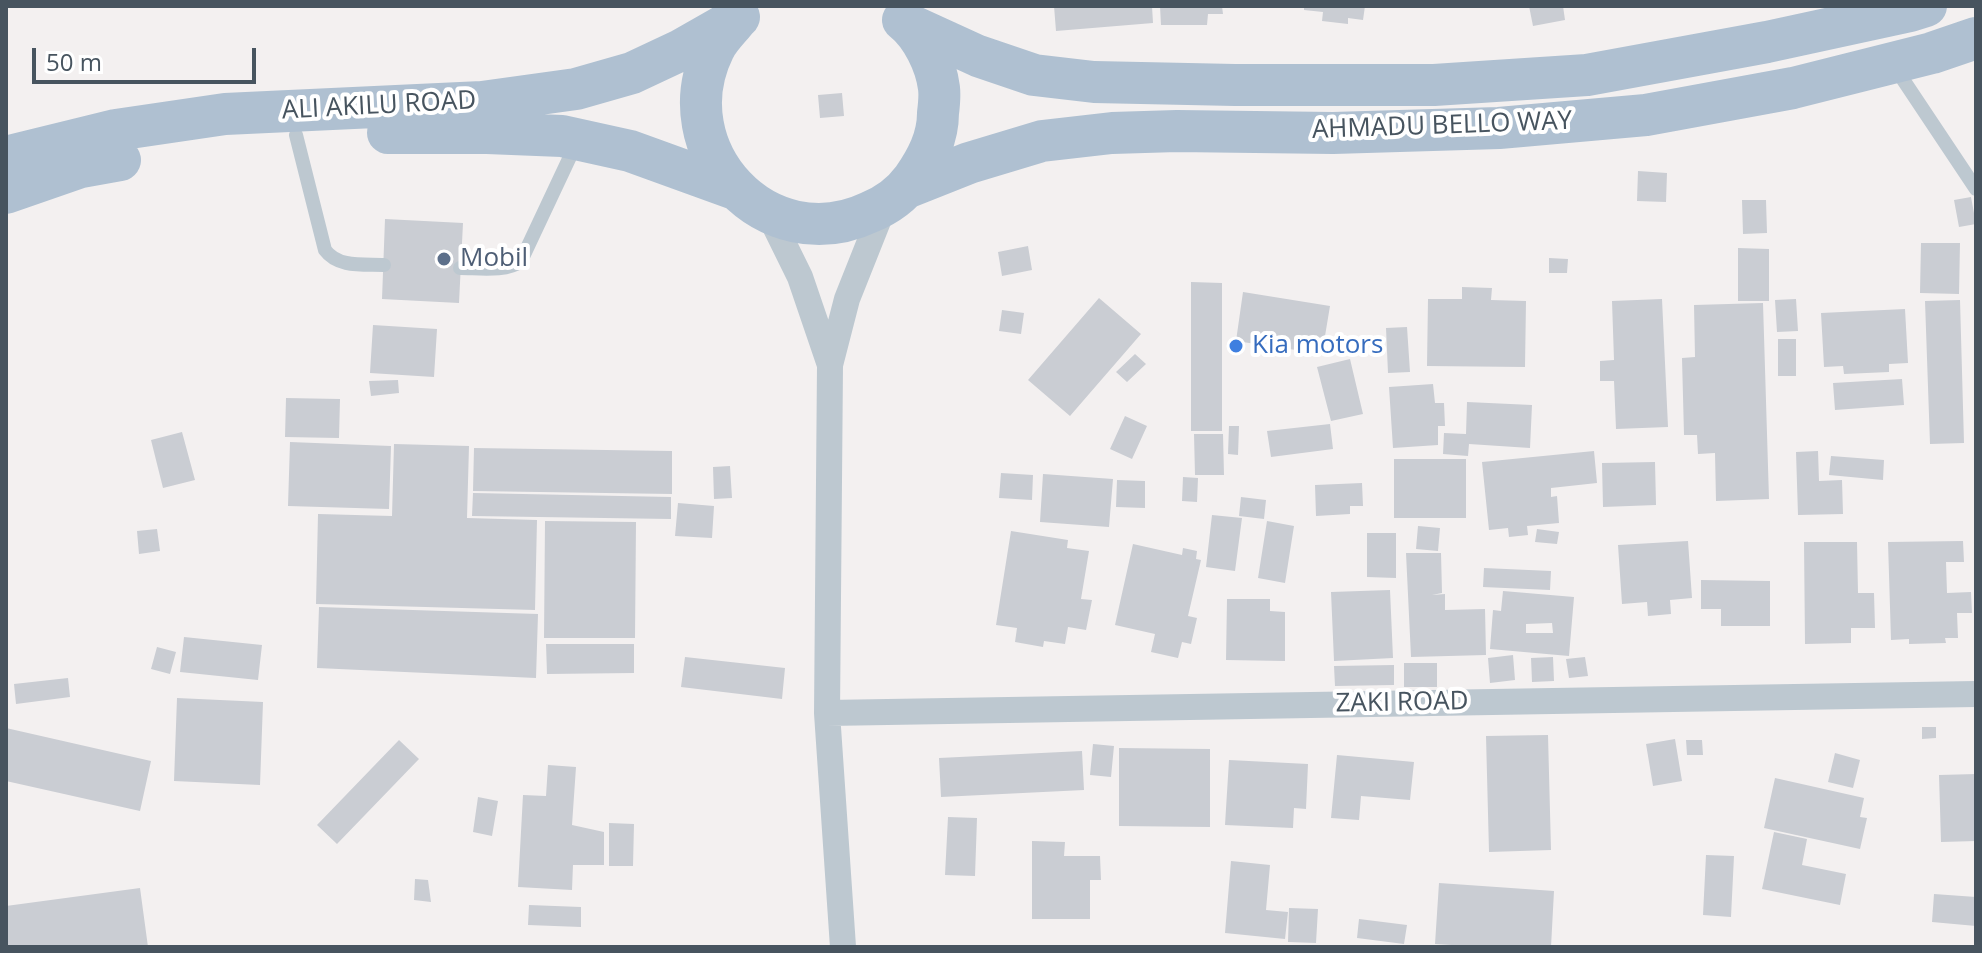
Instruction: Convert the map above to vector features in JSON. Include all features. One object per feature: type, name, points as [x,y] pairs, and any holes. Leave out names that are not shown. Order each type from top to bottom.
[{"type":"main road","name":"AHMADU BELLO WAY","points":[[897,15],[978,56],[1034,75],[1094,82],[1434,85],[1587,75],[1767,42],[1878,12],[1926,6]]},
{"type":"main road","name":"ALI AKILU ROAD","points":[[6,157],[116,130],[225,114],[482,102],[576,89],[632,73],[681,50],[746,11]]},
{"type":"main road","points":[[735,189],[712,158],[701,121],[702,83],[715,47],[746,11]]},
{"type":"main road","points":[[895,197],[928,159],[938,124],[939,88],[929,53],[897,15]]},
{"type":"main road","name":"AHMADU BELLO WAY","points":[[735,189],[768,212],[797,222],[827,224],[857,219],[895,197],[969,163],[1042,141],[1112,133],[1177,131],[1333,133],[1499,128],[1646,115],[1793,88],[1932,53],[1976,38]]},
{"type":"main road","name":"ALI AKILU ROAD","points":[[6,193],[81,167],[202,143],[296,135],[402,132],[562,136],[630,151],[735,189]]},
{"type":"street","points":[[843,947],[827,713],[830,365],[847,299],[895,197]]},
{"type":"street","points":[[768,212],[800,277],[830,365]]},
{"type":"street","name":"ZAKI ROAD","points":[[827,713],[1976,694]]},
{"type":"lane","points":[[1892,63],[1976,189]]},
{"type":"lane","points":[[296,135],[325,250],[331,258],[341,262],[384,265]]},
{"type":"lane","points":[[460,268],[515,266],[521,261],[578,140]]},
{"type":"building","points":[[1054,6],[1152,6],[1153,23],[1056,31]]},
{"type":"building","points":[[1160,6],[1222,6],[1223,14],[1208,14],[1207,25],[1161,25]]},
{"type":"building","points":[[1304,6],[1365,6],[1363,20],[1348,18],[1348,24],[1322,21],[1323,12],[1304,10]]},
{"type":"building","points":[[1529,6],[1563,6],[1565,20],[1533,26]]},
{"type":"building","points":[[842,93],[844,116],[820,118],[818,95]]},
{"type":"building","points":[[1638,171],[1667,173],[1666,202],[1637,201]]},
{"type":"building","points":[[1971,197],[1976,224],[1959,227],[1954,200]]},
{"type":"building","points":[[1742,200],[1766,200],[1767,233],[1743,234]]},
{"type":"building","points":[[385,219],[463,223],[459,303],[382,299]]},
{"type":"building","points":[[1921,243],[1960,243],[1959,294],[1920,293]]},
{"type":"building","points":[[1028,246],[1032,270],[1002,276],[998,252]]},
{"type":"building","points":[[1738,248],[1769,249],[1769,301],[1738,301]]},
{"type":"building","points":[[1549,258],[1568,259],[1567,273],[1549,273]]},
{"type":"building","points":[[1191,282],[1222,283],[1222,431],[1191,431]]},
{"type":"building","points":[[1462,287],[1492,288],[1491,300],[1526,301],[1525,367],[1427,366],[1428,299],[1462,299]]},
{"type":"building","points":[[1243,292],[1330,306],[1322,354],[1236,341]]},
{"type":"building","points":[[1099,298],[1141,334],[1070,416],[1028,380]]},
{"type":"building","points":[[1662,299],[1668,427],[1616,429],[1614,381],[1600,381],[1600,361],[1614,360],[1612,301]]},
{"type":"building","points":[[1796,299],[1798,331],[1777,332],[1775,300]]},
{"type":"building","points":[[1960,300],[1964,443],[1930,444],[1925,301]]},
{"type":"building","points":[[1763,303],[1769,499],[1716,501],[1715,453],[1698,454],[1697,435],[1684,435],[1682,358],[1695,357],[1694,305]]},
{"type":"building","points":[[1905,309],[1908,363],[1889,364],[1889,372],[1844,374],[1843,366],[1824,367],[1821,313]]},
{"type":"building","points":[[1002,310],[1024,313],[1021,334],[999,331]]},
{"type":"building","points":[[373,325],[437,329],[434,377],[370,373]]},
{"type":"building","points":[[1407,327],[1410,372],[1388,373],[1386,328]]},
{"type":"building","points":[[1778,339],[1796,339],[1796,376],[1778,376]]},
{"type":"building","points":[[1135,354],[1146,364],[1127,382],[1116,372]]},
{"type":"building","points":[[1350,359],[1363,414],[1331,421],[1317,367]]},
{"type":"building","points":[[1902,379],[1904,405],[1835,410],[1833,383]]},
{"type":"building","points":[[398,380],[399,393],[371,396],[369,381]]},
{"type":"building","points":[[1433,384],[1435,403],[1444,403],[1445,426],[1438,426],[1438,445],[1393,448],[1389,387]]},
{"type":"building","points":[[286,398],[340,399],[339,438],[285,437]]},
{"type":"building","points":[[1467,402],[1532,405],[1530,448],[1469,444],[1468,456],[1443,454],[1444,433],[1466,434]]},
{"type":"building","points":[[1125,416],[1147,426],[1132,459],[1110,449]]},
{"type":"building","points":[[1330,424],[1333,449],[1271,457],[1267,431]]},
{"type":"building","points":[[1229,426],[1239,426],[1238,455],[1228,454]]},
{"type":"building","points":[[182,432],[195,480],[163,488],[151,440]]},
{"type":"building","points":[[1194,434],[1223,434],[1224,475],[1195,475]]},
{"type":"building","points":[[290,442],[391,446],[389,509],[288,506]]},
{"type":"building","points":[[394,444],[469,446],[467,518],[537,520],[535,610],[316,604],[318,514],[392,516]]},
{"type":"building","points":[[474,448],[672,451],[672,494],[473,491]]},
{"type":"building","points":[[1594,451],[1597,483],[1551,488],[1551,497],[1557,496],[1559,523],[1527,526],[1528,535],[1509,537],[1508,528],[1489,530],[1482,462]]},
{"type":"building","points":[[1818,451],[1819,481],[1842,480],[1843,514],[1798,515],[1796,452]]},
{"type":"building","points":[[1831,456],[1884,460],[1883,480],[1829,475]]},
{"type":"building","points":[[1394,459],[1466,459],[1466,518],[1394,518]]},
{"type":"building","points":[[1655,462],[1656,505],[1603,507],[1602,463]]},
{"type":"building","points":[[730,466],[732,498],[714,499],[713,467]]},
{"type":"building","points":[[1001,473],[1033,475],[1032,500],[999,498]]},
{"type":"building","points":[[1043,474],[1113,479],[1109,527],[1040,522]]},
{"type":"building","points":[[1183,477],[1198,478],[1197,502],[1182,501]]},
{"type":"building","points":[[1117,480],[1145,481],[1145,508],[1116,507]]},
{"type":"building","points":[[1362,483],[1363,506],[1350,506],[1350,514],[1316,516],[1315,485]]},
{"type":"building","points":[[473,493],[671,497],[671,519],[472,516]]},
{"type":"building","points":[[1241,497],[1266,500],[1264,519],[1239,516]]},
{"type":"building","points":[[678,503],[714,506],[712,538],[675,536]]},
{"type":"building","points":[[1212,515],[1242,518],[1235,571],[1206,567]]},
{"type":"building","points":[[545,521],[636,522],[635,638],[544,638]]},
{"type":"building","points":[[1267,521],[1294,526],[1285,583],[1258,578]]},
{"type":"building","points":[[1418,526],[1440,528],[1438,551],[1416,549]]},
{"type":"building","points":[[157,529],[160,551],[139,554],[137,531]]},
{"type":"building","points":[[1537,529],[1559,532],[1557,544],[1535,542]]},
{"type":"building","points":[[1011,531],[1068,540],[1067,548],[1089,551],[1081,599],[1092,600],[1086,630],[1068,627],[1065,644],[1044,641],[1043,647],[1015,642],[1017,628],[996,625]]},
{"type":"building","points":[[1367,533],[1396,533],[1396,578],[1367,577]]},
{"type":"building","points":[[1688,541],[1692,598],[1670,600],[1671,614],[1648,616],[1647,602],[1622,604],[1618,545]]},
{"type":"building","points":[[1963,541],[1964,562],[1946,562],[1947,593],[1971,592],[1972,613],[1957,613],[1958,638],[1945,638],[1946,643],[1909,644],[1909,639],[1891,640],[1888,542]]},
{"type":"building","points":[[1804,542],[1857,542],[1858,593],[1874,593],[1875,628],[1851,628],[1851,643],[1805,644]]},
{"type":"building","points":[[1133,544],[1182,555],[1183,548],[1197,551],[1196,559],[1201,560],[1188,616],[1197,618],[1191,644],[1182,642],[1178,658],[1151,652],[1155,634],[1115,625]]},
{"type":"building","points":[[1406,553],[1441,553],[1442,593],[1432,595],[1445,594],[1445,610],[1485,609],[1486,655],[1411,657]]},
{"type":"building","points":[[1484,568],[1551,571],[1550,590],[1483,587]]},
{"type":"building","points":[[1701,580],[1770,581],[1770,626],[1721,626],[1721,609],[1701,609]]},
{"type":"building","points":[[1390,590],[1393,658],[1334,661],[1331,592]]},
{"type":"building","points":[[1503,591],[1574,597],[1569,656],[1490,649],[1493,610],[1501,611]],"holes":[[[1552,623],[1553,633],[1526,633],[1526,624]]]},
{"type":"building","points":[[1227,599],[1270,599],[1270,611],[1285,612],[1285,661],[1226,660]]},
{"type":"building","points":[[319,607],[538,614],[536,678],[317,668]]},
{"type":"building","points":[[184,637],[262,645],[258,680],[180,672]]},
{"type":"building","points":[[546,644],[634,644],[634,673],[547,674]]},
{"type":"building","points":[[157,647],[176,652],[170,674],[151,669]]},
{"type":"building","points":[[1513,655],[1515,680],[1490,683],[1488,658]]},
{"type":"building","points":[[685,657],[785,668],[782,699],[681,687]]},
{"type":"building","points":[[1553,657],[1554,681],[1532,682],[1531,658]]},
{"type":"building","points":[[1585,657],[1588,676],[1569,678],[1566,659]]},
{"type":"building","points":[[1404,663],[1437,663],[1437,687],[1404,687]]},
{"type":"building","points":[[1394,665],[1394,685],[1335,686],[1334,666]]},
{"type":"building","points":[[68,678],[70,697],[16,704],[14,684]]},
{"type":"building","points":[[177,698],[263,702],[260,785],[174,781]]},
{"type":"building","points":[[1922,727],[1936,727],[1936,738],[1922,739]]},
{"type":"building","points":[[6,728],[151,761],[140,811],[6,781]]},
{"type":"building","points":[[1548,735],[1551,850],[1489,852],[1486,736]]},
{"type":"building","points":[[1675,739],[1682,781],[1653,786],[1646,744]]},
{"type":"building","points":[[399,740],[419,759],[337,844],[317,825]]},
{"type":"building","points":[[1686,740],[1702,740],[1703,755],[1687,755]]},
{"type":"building","points":[[1093,744],[1114,746],[1111,777],[1090,775]]},
{"type":"building","points":[[1119,748],[1210,749],[1210,827],[1119,826]]},
{"type":"building","points":[[1082,751],[1084,790],[941,797],[939,758]]},
{"type":"building","points":[[1835,753],[1860,760],[1853,788],[1828,782]]},
{"type":"building","points":[[1337,755],[1414,762],[1410,800],[1361,796],[1359,820],[1331,818]]},
{"type":"building","points":[[1229,760],[1308,764],[1306,809],[1294,808],[1293,828],[1225,825]]},
{"type":"building","points":[[548,765],[576,767],[572,825],[604,832],[604,865],[573,865],[572,890],[518,887],[523,795],[546,796]]},
{"type":"building","points":[[1976,774],[1976,841],[1941,842],[1939,775]]},
{"type":"building","points":[[1775,778],[1864,798],[1860,817],[1867,818],[1860,849],[1764,828]]},
{"type":"building","points":[[478,797],[498,801],[492,836],[473,832]]},
{"type":"building","points":[[948,817],[977,818],[975,876],[945,875]]},
{"type":"building","points":[[609,823],[634,824],[633,866],[609,866]]},
{"type":"building","points":[[1774,832],[1807,839],[1802,865],[1846,874],[1840,905],[1762,889]]},
{"type":"building","points":[[1032,841],[1065,842],[1064,856],[1100,856],[1101,880],[1090,880],[1090,919],[1032,919]]},
{"type":"building","points":[[1706,855],[1734,856],[1731,917],[1703,915]]},
{"type":"building","points":[[1231,861],[1270,865],[1266,910],[1288,912],[1285,939],[1225,933]]},
{"type":"building","points":[[415,879],[428,880],[431,902],[414,900]]},
{"type":"building","points":[[1439,883],[1554,891],[1551,947],[1435,944]]},
{"type":"building","points":[[140,888],[148,947],[6,947],[6,906]]},
{"type":"building","points":[[1934,894],[1976,897],[1976,926],[1932,922]]},
{"type":"building","points":[[529,905],[581,907],[581,927],[528,925]]},
{"type":"building","points":[[1289,908],[1318,909],[1316,943],[1288,942]]},
{"type":"building","points":[[1359,919],[1407,925],[1404,944],[1357,938]]},
{"type":"place","name":"Mobil","points":[[444,259]]},
{"type":"place","name":"Kia motors","points":[[1236,346]]}]
